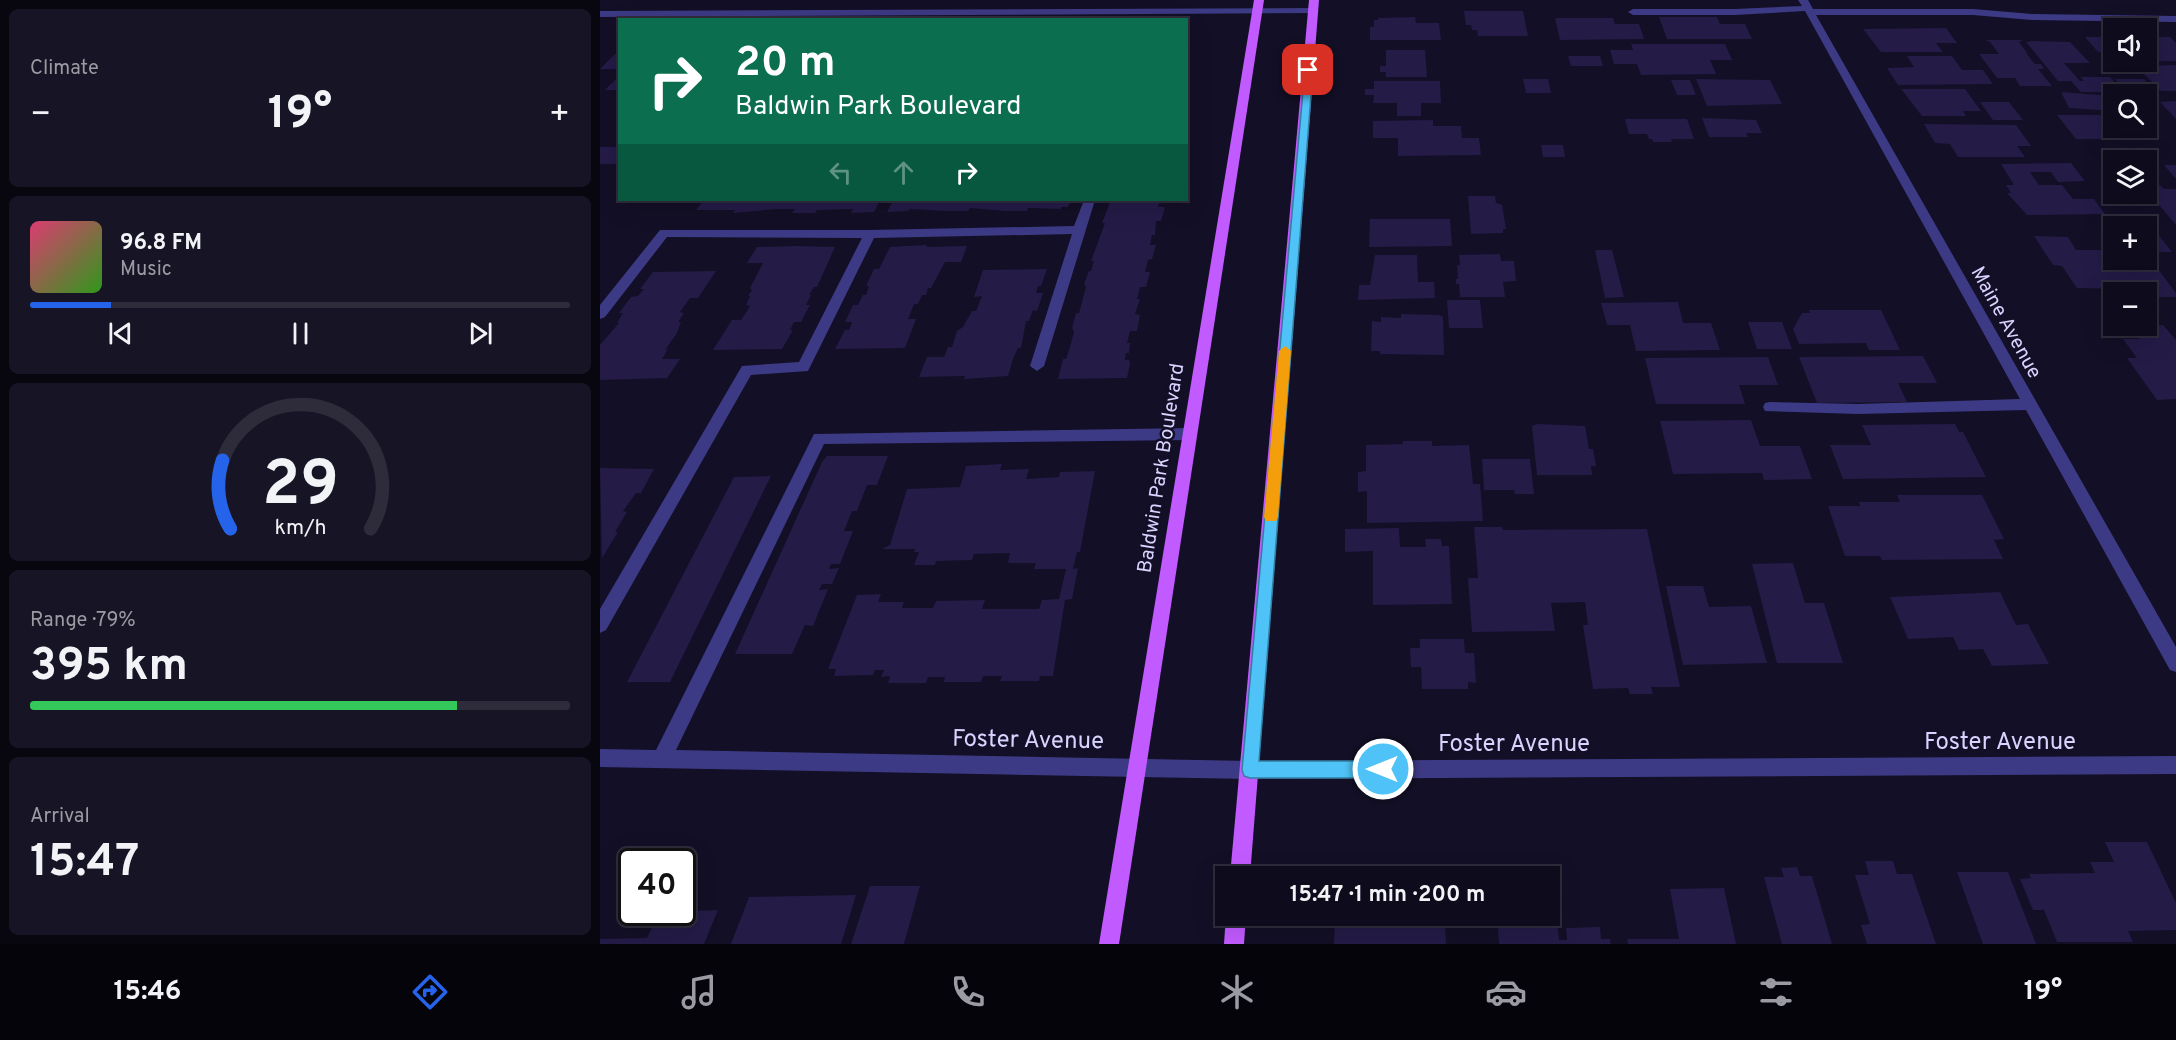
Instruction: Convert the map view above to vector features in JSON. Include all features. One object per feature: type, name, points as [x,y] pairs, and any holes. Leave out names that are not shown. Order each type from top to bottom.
[{"type":"main road","name":"Baldwin Park Boulevard","points":[[1109,944],[1258,5]]},
{"type":"main road","points":[[1241,866],[1314,5]]},
{"type":"main road","points":[[1233,944],[1235,926]]},
{"type":"street","points":[[600,14],[1314,5]]},
{"type":"street","points":[[1633,12],[1735,12],[1807,7],[1973,12],[2032,17],[2176,19]]},
{"type":"street","name":"Maine Avenue","points":[[1807,7],[2176,664]]},
{"type":"street","points":[[1037,366],[1089,201]]},
{"type":"street","points":[[600,314],[664,233],[870,234],[1079,230]]},
{"type":"street","points":[[600,625],[747,370],[803,367],[870,234]]},
{"type":"street","points":[[1770,406],[1858,410],[2030,404]]},
{"type":"street","points":[[661,760],[819,438],[1190,434]]},
{"type":"street","name":"Foster Avenue","points":[[600,758],[1250,770],[2176,765]]},
{"type":"building","points":[[1464,11],[1523,11],[1528,36],[1478,36],[1477,30],[1472,30],[1471,25],[1466,25]]},
{"type":"building","points":[[1415,17],[1416,23],[1439,23],[1441,40],[1370,40],[1370,27],[1374,27],[1374,20]]},
{"type":"building","points":[[1659,17],[1717,17],[1720,24],[1745,24],[1752,39],[1667,39]]},
{"type":"building","points":[[1555,18],[1613,18],[1615,24],[1639,24],[1644,39],[1560,40]]},
{"type":"building","points":[[1946,28],[1957,43],[1936,43],[1943,52],[1881,52],[1863,29]]},
{"type":"building","points":[[2085,37],[2103,37],[2103,52],[2098,52]]},
{"type":"building","points":[[2157,37],[2170,37],[2176,43],[2176,61],[2157,61]]},
{"type":"building","points":[[1985,40],[2023,40],[2019,42],[2035,64],[2041,64],[2044,69],[2038,69],[2052,86],[2020,86],[2015,78],[1997,78],[1979,54],[1999,54],[1990,42]]},
{"type":"building","points":[[2029,41],[2070,42],[2090,63],[2064,63],[2080,81],[2084,81],[2081,77],[2110,77],[2117,84],[2103,84],[2103,92],[2081,92],[2071,81],[2058,81],[2026,42],[2031,42]]},
{"type":"building","points":[[1631,44],[1725,44],[1732,60],[1710,60],[1716,74],[1641,75],[1637,64],[1614,64],[1610,50],[1633,50]]},
{"type":"building","points":[[1386,50],[1425,50],[1427,77],[1386,77],[1386,72],[1380,72],[1380,66],[1386,66]]},
{"type":"building","points":[[618,51],[618,69],[600,69]]},
{"type":"building","points":[[1568,56],[1600,56],[1603,66],[1571,66]]},
{"type":"building","points":[[1907,56],[1952,56],[1962,70],[1983,70],[1993,84],[1898,85],[1887,68],[1914,67]]},
{"type":"building","points":[[2157,65],[2176,65],[2176,91],[2161,91],[2157,84],[2154,84],[2142,72],[2157,72]]},
{"type":"building","points":[[618,77],[618,90],[605,90]]},
{"type":"building","points":[[1523,79],[1548,79],[1551,93],[1526,93]]},
{"type":"building","points":[[1696,79],[1770,80],[1782,104],[1707,106]]},
{"type":"building","points":[[2115,79],[2144,79],[2148,84],[2120,84]]},
{"type":"building","points":[[1671,80],[1690,80],[1696,95],[1677,95]]},
{"type":"building","points":[[1374,81],[1440,81],[1441,103],[1421,103],[1421,116],[1397,116],[1397,103],[1373,103],[1374,95],[1365,95],[1365,89],[1374,89]]},
{"type":"building","points":[[1901,89],[1965,89],[1981,111],[1963,111],[1966,116],[1922,116]]},
{"type":"building","points":[[2061,92],[2103,95],[2103,110],[2069,108]]},
{"type":"building","points":[[2176,101],[2176,119],[2160,102]]},
{"type":"building","points":[[1980,102],[2009,102],[2023,120],[1993,120]]},
{"type":"building","points":[[2057,115],[2103,115],[2103,138],[2157,137],[2159,139],[2076,139]]},
{"type":"building","points":[[1702,118],[1756,120],[1762,133],[1746,133],[1748,137],[1709,137]]},
{"type":"building","points":[[1625,119],[1687,119],[1694,139],[1653,142],[1647,134],[1629,134]]},
{"type":"building","points":[[1433,120],[1433,126],[1461,126],[1462,138],[1479,138],[1481,155],[1398,156],[1398,138],[1373,138],[1373,121]]},
{"type":"building","points":[[1924,124],[2016,125],[2031,146],[2017,146],[2025,157],[1958,157],[1950,144],[1935,143]]},
{"type":"building","points":[[1541,145],[1563,145],[1565,157],[1543,157]]},
{"type":"building","points":[[600,147],[618,147],[618,164],[600,164]]},
{"type":"building","points":[[2071,163],[2085,181],[2058,182],[2051,172],[2030,172],[2039,185],[2062,185],[2073,199],[2094,199],[2105,214],[2027,215],[2007,193],[2011,193],[2006,185],[2014,185],[2001,164]]},
{"type":"building","points":[[2164,165],[2176,165],[2176,179]]},
{"type":"building","points":[[2157,185],[2164,189],[2176,189],[2176,225],[2159,205],[2136,206],[2134,204],[2157,204]]},
{"type":"building","points":[[1468,196],[1495,196],[1496,203],[1502,205],[1506,229],[1503,229],[1503,233],[1471,234]]},
{"type":"building","points":[[703,201],[880,201],[874,212],[851,213],[853,209],[817,210],[815,213],[792,213],[795,209],[733,213],[735,210],[696,210]]},
{"type":"building","points":[[892,201],[1071,201],[1068,207],[1061,207],[1061,209],[1028,208],[1027,211],[1005,211],[970,208],[968,211],[946,211],[910,209],[887,212]]},
{"type":"building","points":[[1111,201],[1160,201],[1158,207],[1165,207],[1161,221],[1156,221],[1155,235],[1152,235],[1150,245],[1156,245],[1145,272],[1150,272],[1146,287],[1140,287],[1137,299],[1140,299],[1135,314],[1140,315],[1137,331],[1130,331],[1127,343],[1130,343],[1129,353],[1126,353],[1125,360],[1129,360],[1130,364],[1127,378],[1058,379],[1063,359],[1066,359],[1070,347],[1076,313],[1079,313],[1086,287],[1084,284],[1091,271],[1094,261],[1091,261],[1105,223],[1102,223]]},
{"type":"building","points":[[1370,219],[1450,219],[1452,246],[1369,247]]},
{"type":"building","points":[[2157,233],[2172,252],[2157,252]]},
{"type":"building","points":[[2034,236],[2068,237],[2076,250],[2103,250],[2103,270],[2157,270],[2157,268],[2176,293],[2176,297],[2157,297],[2157,282],[2103,282],[2103,289],[2077,288],[2062,266],[2053,265]]},
{"type":"building","points":[[927,245],[926,247],[967,246],[961,262],[945,262],[926,295],[922,295],[918,304],[914,304],[908,319],[916,319],[905,348],[835,349],[845,330],[849,330],[852,322],[845,322],[853,305],[858,305],[863,295],[866,295],[869,286],[866,286],[874,269],[879,269],[890,247]]},
{"type":"building","points":[[757,247],[835,247],[817,287],[814,287],[809,295],[811,295],[806,305],[810,305],[801,322],[794,322],[790,330],[793,330],[782,349],[713,350],[732,320],[741,320],[750,306],[746,305],[752,290],[750,289],[763,263],[747,263]]},
{"type":"building","points":[[1595,250],[1612,250],[1624,297],[1605,298]]},
{"type":"building","points":[[1500,254],[1501,261],[1514,261],[1516,281],[1503,282],[1505,297],[1460,297],[1459,284],[1456,284],[1457,265],[1460,265],[1459,255]]},
{"type":"building","points":[[1375,255],[1417,255],[1418,282],[1434,282],[1435,298],[1358,300],[1359,285],[1370,285]]},
{"type":"building","points":[[1047,269],[1036,293],[1043,293],[1037,311],[1033,310],[1029,321],[1026,321],[1021,348],[1018,348],[1008,376],[964,379],[965,376],[919,377],[927,357],[944,357],[948,347],[952,347],[957,331],[963,327],[972,311],[976,311],[982,296],[974,297],[983,270]]},
{"type":"building","points":[[716,271],[698,298],[690,298],[680,312],[684,313],[678,322],[681,322],[677,333],[665,350],[668,349],[662,359],[680,359],[667,378],[600,380],[600,345],[619,323],[617,323],[623,313],[619,313],[631,297],[638,296],[644,289],[640,289],[653,272]]},
{"type":"building","points":[[1447,300],[1480,300],[1483,328],[1449,328]]},
{"type":"building","points":[[1678,302],[1683,323],[1711,323],[1720,350],[1636,351],[1630,325],[1607,325],[1601,303]]},
{"type":"building","points":[[1809,310],[1881,310],[1900,350],[1869,350],[1866,343],[1799,344],[1793,329],[1802,313],[1810,313]]},
{"type":"building","points":[[1401,314],[1443,317],[1444,355],[1380,354],[1380,351],[1371,351],[1372,321],[1381,322],[1381,317],[1401,318]]},
{"type":"building","points":[[1748,322],[1782,322],[1792,349],[1757,349]]},
{"type":"building","points":[[2157,325],[2163,325],[2176,340],[2176,399],[2157,400],[2127,358],[2137,358],[2123,339],[2157,336]]},
{"type":"building","points":[[1923,356],[1937,383],[1898,383],[1907,402],[1817,403],[1799,357]]},
{"type":"building","points":[[1768,357],[1778,385],[1739,385],[1745,404],[1656,404],[1645,358]]},
{"type":"building","points":[[1751,420],[1760,446],[1800,446],[1812,479],[1764,480],[1762,473],[1673,474],[1660,421]]},
{"type":"building","points":[[1537,424],[1585,426],[1589,449],[1593,449],[1596,466],[1591,466],[1592,475],[1537,475],[1532,426]]},
{"type":"building","points":[[1955,424],[1959,432],[1963,432],[1986,477],[1843,479],[1830,445],[1871,445],[1862,425]]},
{"type":"building","points":[[1403,441],[1432,441],[1432,446],[1469,445],[1473,484],[1480,484],[1483,521],[1367,523],[1367,491],[1358,492],[1358,472],[1366,471],[1366,445],[1403,444]]},
{"type":"building","points":[[827,456],[888,456],[877,485],[867,485],[857,511],[852,511],[844,531],[853,531],[840,564],[831,564],[829,569],[839,568],[832,584],[822,584],[819,590],[828,589],[813,626],[805,625],[792,654],[735,654],[822,462]]},
{"type":"building","points":[[1482,459],[1530,459],[1534,494],[1515,494],[1514,490],[1484,490]]},
{"type":"building","points":[[1002,464],[1000,470],[1029,469],[1026,479],[1059,477],[1060,472],[1095,471],[1080,552],[1077,552],[1073,569],[1078,568],[1072,599],[1065,600],[1053,676],[1040,676],[1039,681],[1000,681],[1002,676],[983,676],[981,682],[944,682],[945,677],[928,677],[926,683],[888,683],[890,676],[881,677],[884,670],[875,670],[873,675],[834,676],[836,669],[828,669],[857,595],[881,594],[878,602],[904,602],[902,608],[933,608],[936,601],[985,600],[982,609],[1039,609],[1042,600],[1059,599],[1066,569],[1034,569],[1036,563],[1008,563],[1010,553],[974,554],[972,560],[936,561],[935,565],[914,565],[919,552],[914,552],[915,549],[882,549],[890,545],[907,489],[960,487],[966,466]]},
{"type":"building","points":[[600,468],[654,469],[641,493],[636,493],[623,511],[627,512],[602,558]]},
{"type":"building","points":[[771,476],[670,682],[627,682],[734,477]]},
{"type":"building","points":[[1897,495],[1982,495],[2004,539],[1994,540],[2003,559],[1882,560],[1880,556],[1845,556],[1828,506],[1860,506],[1859,502],[1900,502]]},
{"type":"building","points":[[1474,527],[1502,527],[1503,530],[1647,529],[1680,687],[1651,687],[1653,694],[1630,694],[1628,688],[1593,689],[1583,625],[1588,625],[1585,602],[1551,603],[1555,631],[1472,632],[1468,578],[1478,578]]},
{"type":"building","points":[[1399,528],[1400,547],[1426,547],[1425,539],[1441,539],[1442,546],[1449,546],[1452,604],[1373,605],[1373,551],[1345,552],[1345,529]]},
{"type":"building","points":[[1793,563],[1805,603],[1824,603],[1843,663],[1777,663],[1752,564]]},
{"type":"building","points":[[1666,586],[1703,586],[1709,607],[1751,606],[1767,663],[1683,665]]},
{"type":"building","points":[[2000,592],[2016,625],[2028,624],[2049,664],[1992,666],[1983,649],[1959,650],[1953,637],[1908,639],[1890,597]]},
{"type":"building","points":[[1420,639],[1464,639],[1465,653],[1474,653],[1476,683],[1468,682],[1468,689],[1422,689],[1421,667],[1411,667],[1410,648],[1420,648]]},
{"type":"building","points":[[2105,842],[2147,842],[2176,903],[2176,930],[2128,931],[2133,942],[2057,942],[2044,910],[2033,910],[2020,879],[2031,878],[2029,874],[2095,873],[2090,862],[2114,862]]},
{"type":"building","points":[[1865,861],[1893,861],[1897,874],[1912,874],[1936,944],[1867,944],[1861,925],[1870,924],[1855,875],[1869,875]]},
{"type":"building","points":[[1797,867],[1800,876],[1812,876],[1832,944],[1782,944],[1764,877],[1784,877],[1781,868]]},
{"type":"building","points":[[1957,872],[2008,872],[2036,944],[1983,944]]},
{"type":"building","points":[[870,886],[920,886],[904,944],[851,944]]},
{"type":"building","points":[[1724,888],[1736,944],[1628,944],[1627,939],[1679,939],[1670,889]]},
{"type":"building","points":[[856,895],[841,944],[731,944],[749,897]]},
{"type":"building","points":[[718,910],[704,944],[600,944],[600,939],[647,938],[653,926],[696,926],[696,911]]},
{"type":"building","points":[[1335,926],[1445,926],[1446,944],[1334,944]]},
{"type":"building","points":[[1498,926],[1557,926],[1559,940],[1567,940],[1566,928],[1600,927],[1601,939],[1610,939],[1611,944],[1499,944]]},
{"type":"slow traffic","points":[[1271,517],[1285,351]]},
{"type":"route","points":[[1308,70],[1250,770],[1383,769]]}]
